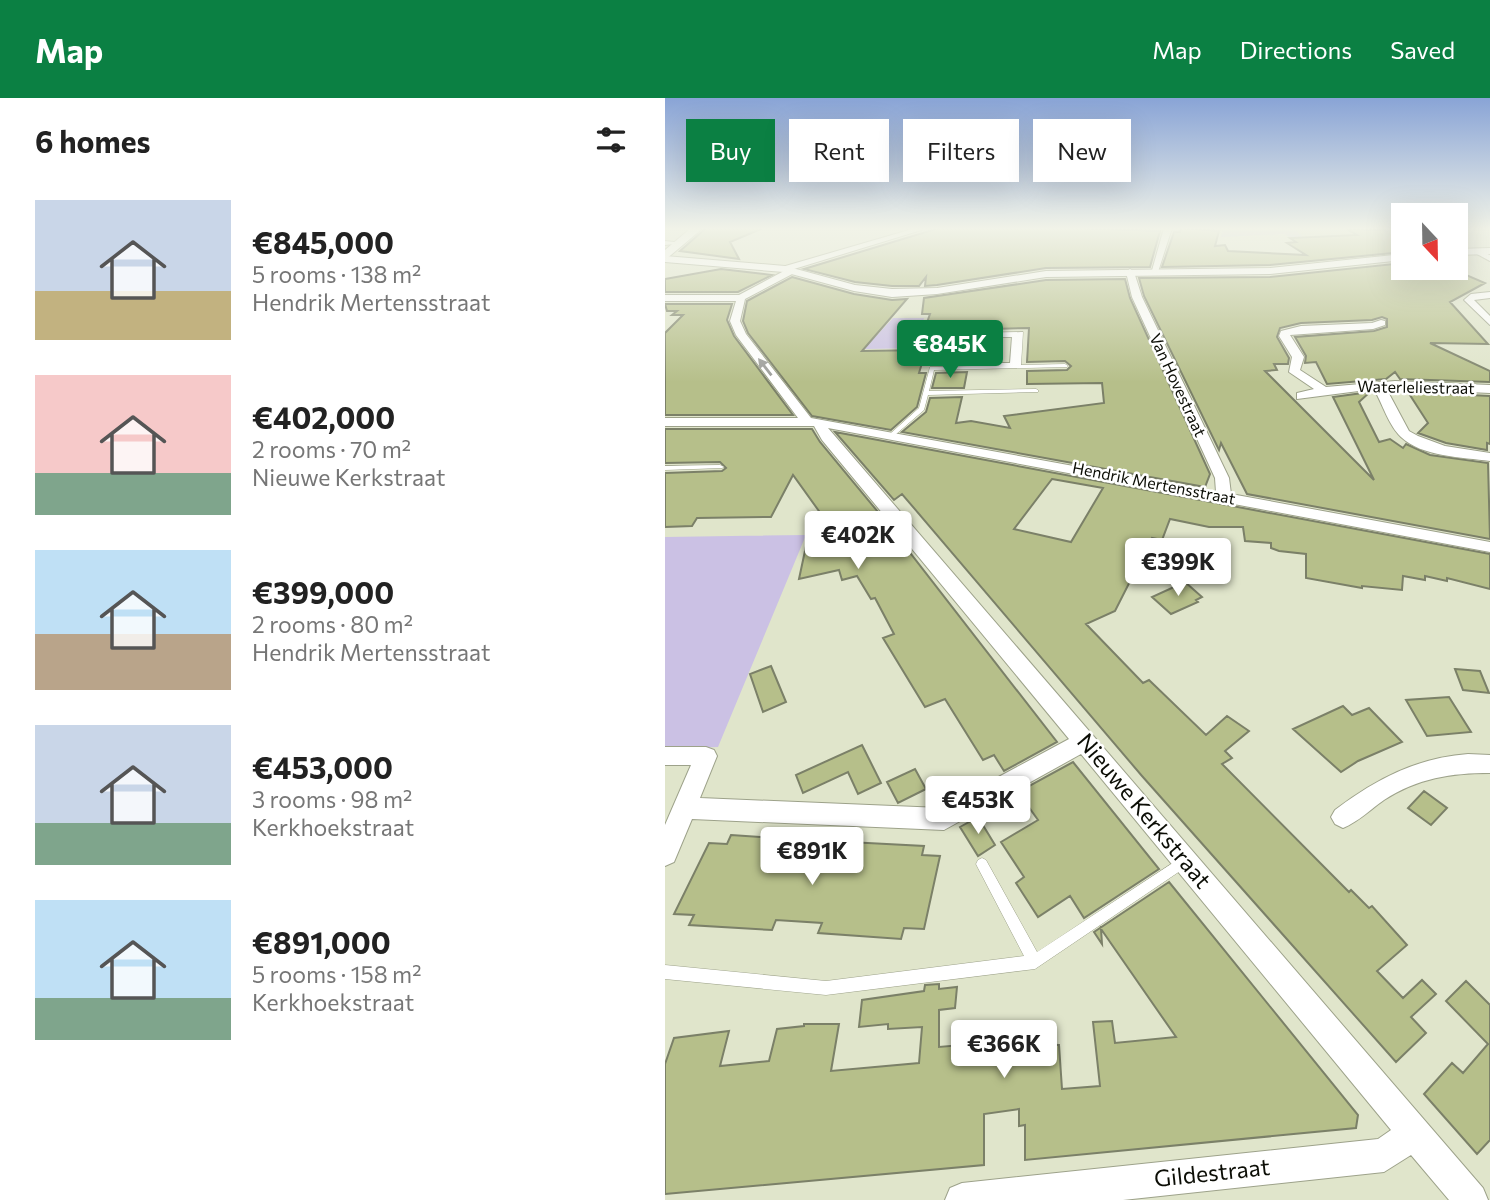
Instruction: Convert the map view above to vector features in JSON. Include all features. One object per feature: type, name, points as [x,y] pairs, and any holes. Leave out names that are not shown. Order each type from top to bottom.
[{"type":"street","points":[[665,298],[741,298],[772,279]]},
{"type":"street","points":[[822,279],[862,290],[902,293],[1009,279]]},
{"type":"street","name":"Van Hovestraat","points":[[1131,279],[1134,292],[1222,478],[1224,497]]},
{"type":"street","points":[[1490,295],[1474,296],[1469,300],[1490,322]]},
{"type":"street","name":"Nieuwe Kerkstraat","points":[[741,298],[735,321],[741,335],[1471,1200]]},
{"type":"street","points":[[1323,390],[1296,372],[1294,368],[1298,357],[1284,336],[1285,333],[1301,329],[1373,326],[1381,323]]},
{"type":"street","points":[[992,335],[1016,335],[1016,366],[987,365],[992,335]]},
{"type":"street","points":[[1378,385],[1404,433],[1410,438],[1430,446],[1490,457]]},
{"type":"street","name":"Waterleliestraat","points":[[1301,396],[1323,390],[1378,385],[1490,388]]},
{"type":"street","name":"Hendrik Mertensstraat","points":[[665,422],[813,421],[1490,547]]},
{"type":"street","points":[[685,808],[944,819],[1085,741]]},
{"type":"street","points":[[665,756],[706,757],[665,855]]},
{"type":"street","points":[[1343,817],[1395,780],[1432,766],[1490,764]]},
{"type":"street","name":"Gildestraat","points":[[962,1200],[1384,1155],[1411,1130]]},
{"type":"lane","points":[[922,335],[1021,333],[1016,366]]},
{"type":"lane","points":[[893,434],[922,409],[932,368],[1065,366]]},
{"type":"lane","points":[[926,393],[1036,391]]},
{"type":"lane","points":[[665,468],[720,467]]},
{"type":"lane","points":[[665,972],[826,988],[1035,962],[1186,861]]},
{"type":"lane","points":[[982,864],[1035,962]]},
{"type":"shaded area","points":[[893,318],[924,318],[919,338],[991,336],[987,365],[925,366],[929,348],[864,349]]},
{"type":"shaded area","points":[[806,535],[718,747],[665,749],[665,537]]},
{"type":"building","points":[[665,279],[763,279],[738,292],[665,292]]},
{"type":"building","points":[[787,279],[801,279],[854,294],[892,300],[907,299],[862,351],[926,350],[919,373],[926,373],[917,407],[891,430],[812,416],[748,333],[743,321],[747,301]]},
{"type":"building","points":[[845,279],[924,279],[919,286]]},
{"type":"building","points":[[926,279],[973,279],[937,285],[925,286]]},
{"type":"building","points":[[1125,279],[1130,298],[1210,474],[1205,487],[902,432],[926,412],[930,398],[962,397],[956,423],[971,421],[1010,428],[1004,416],[1104,403],[1102,383],[1027,384],[1027,371],[1067,370],[1071,366],[1065,361],[1027,362],[1029,328],[924,331],[930,314],[922,314],[924,298],[1046,280]]},
{"type":"building","points":[[1139,279],[1477,279],[1485,283],[1450,302],[1488,344],[1430,343],[1490,371],[1490,382],[1400,379],[1395,372],[1386,379],[1327,384],[1316,362],[1305,363],[1306,356],[1295,337],[1374,331],[1387,327],[1387,319],[1382,317],[1372,320],[1301,323],[1280,328],[1277,337],[1289,358],[1288,364],[1274,364],[1277,370],[1265,371],[1374,480],[1333,397],[1370,392],[1359,402],[1379,442],[1390,439],[1403,448],[1406,444],[1430,455],[1488,463],[1490,539],[1247,494],[1221,443],[1219,450],[1144,296]]},
{"type":"building","points":[[665,304],[732,304],[727,320],[734,336],[793,415],[665,415],[665,333],[683,315],[672,315],[677,311],[667,311]]},
{"type":"building","points":[[967,372],[964,388],[932,388],[936,373]]},
{"type":"building","points":[[1408,392],[1490,396],[1490,444],[1487,443],[1487,450],[1446,443],[1418,433],[1428,423]]},
{"type":"building","points":[[665,429],[812,429],[1057,742],[1004,771],[994,755],[983,760],[945,699],[925,707],[883,638],[894,634],[875,598],[871,599],[857,576],[842,580],[839,570],[799,579],[809,532],[829,525],[793,475],[771,517],[697,518],[692,526],[665,527],[665,473],[722,471],[726,468],[720,462],[665,463]]},
{"type":"building","points":[[835,432],[1490,554],[1490,589],[1447,578],[1447,581],[1425,576],[1425,580],[1403,576],[1402,590],[1362,588],[1306,578],[1306,554],[1279,551],[1271,548],[1271,543],[1245,541],[1243,527],[1209,527],[1170,519],[1162,540],[1152,538],[1115,611],[1086,624],[1143,683],[1149,680],[1206,735],[1227,716],[1249,731],[1225,751],[1232,758],[1222,764],[1349,892],[1351,890],[1369,908],[1372,906],[1407,945],[1377,971],[1403,998],[1422,980],[1436,994],[1411,1017],[1426,1033],[1396,1062],[1142,776],[902,494],[894,500]],"holes":[[[1052,479],[1103,488],[1071,542],[1014,529]]]},
{"type":"building","points":[[1185,582],[1202,597],[1196,600],[1198,602],[1171,614],[1152,597]]},
{"type":"building","points":[[771,666],[786,702],[763,712],[750,674]]},
{"type":"building","points":[[1455,669],[1480,671],[1489,693],[1463,690]]},
{"type":"building","points":[[1449,697],[1471,732],[1427,736],[1406,700]]},
{"type":"building","points":[[1343,706],[1352,715],[1369,708],[1402,742],[1358,761],[1341,772],[1293,729]]},
{"type":"building","points":[[862,745],[881,783],[858,794],[848,772],[803,793],[796,775]]},
{"type":"building","points":[[1073,762],[1159,869],[1084,918],[1070,896],[1038,917],[1016,883],[1024,877],[1001,842],[1038,820],[1018,792]]},
{"type":"building","points":[[915,769],[926,789],[898,803],[887,782]]},
{"type":"building","points":[[1424,791],[1447,808],[1431,825],[1408,808]]},
{"type":"building","points":[[978,817],[995,845],[978,856],[960,827]]},
{"type":"building","points":[[731,835],[806,840],[803,848],[846,851],[849,842],[924,846],[922,855],[940,856],[924,929],[904,928],[901,939],[818,933],[822,923],[776,920],[772,930],[689,925],[694,915],[674,914],[709,843],[727,844]]},
{"type":"building","points":[[1169,882],[1358,1115],[1356,1128],[1025,1160],[1025,1125],[1019,1126],[1019,1109],[984,1114],[984,1165],[665,1194],[665,1064],[674,1038],[729,1031],[720,1066],[769,1061],[777,1029],[804,1024],[839,1024],[831,1071],[919,1063],[922,1027],[888,1029],[888,1024],[859,1027],[862,1000],[924,991],[925,985],[939,984],[939,989],[957,987],[955,1008],[939,1010],[939,1047],[1021,1040],[1021,1044],[1059,1045],[1062,1089],[1100,1086],[1093,1022],[1112,1021],[1115,1043],[1176,1037],[1101,929],[1102,944],[1094,932]]},
{"type":"building","points":[[1466,981],[1490,1005],[1490,1140],[1477,1154],[1424,1094],[1452,1063],[1463,1073],[1488,1044],[1446,1001]]}]
